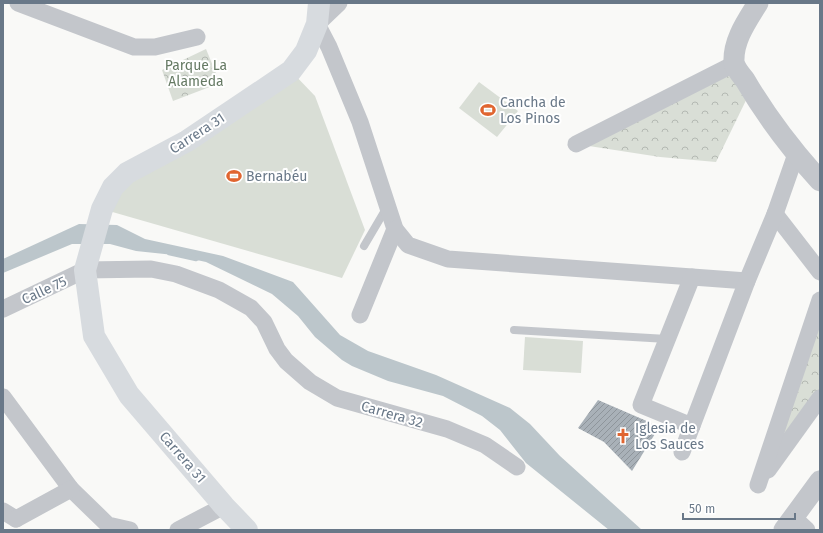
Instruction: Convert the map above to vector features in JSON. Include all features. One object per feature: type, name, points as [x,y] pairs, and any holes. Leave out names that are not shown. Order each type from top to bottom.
[{"type":"main road","name":"Carrera 31","points":[[247,530],[224,506],[129,395],[94,336],[86,266],[102,209],[113,187],[127,173],[187,141],[291,71],[306,50],[317,24],[319,3]]},
{"type":"street","points":[[18,3],[134,47],[155,47],[197,37]]},
{"type":"street","points":[[339,3],[317,24],[329,47],[360,122],[395,229],[408,245],[448,259],[747,281]]},
{"type":"street","points":[[758,3],[743,28],[735,47],[734,64],[750,90],[796,154],[820,181]]},
{"type":"street","points":[[576,144],[734,64]]},
{"type":"street","points":[[682,452],[747,281],[775,214],[796,154]]},
{"type":"street","points":[[775,214],[820,272]]},
{"type":"street","points":[[360,314],[395,229]]},
{"type":"street","name":"Calle 75","points":[[3,309],[86,266]]},
{"type":"street","name":"Carrera 32","points":[[86,266],[151,269],[198,281],[243,303],[257,313],[276,349],[286,361],[310,382],[337,398],[447,429],[485,445],[517,467]]},
{"type":"street","points":[[692,276],[641,405],[692,426]]},
{"type":"street","points":[[820,300],[758,485],[820,398]]},
{"type":"street","points":[[3,397],[71,489],[108,525],[130,530]]},
{"type":"street","points":[[795,526],[820,481]]},
{"type":"street","points":[[12,520],[71,489]]},
{"type":"street","points":[[178,530],[224,506]]},
{"type":"lane","points":[[364,246],[388,207]]},
{"type":"lane","points":[[514,330],[667,339]]},
{"type":"green space","name":"Parque La Alameda","points":[[206,49],[220,83],[173,101],[162,70]]},
{"type":"green space","points":[[734,64],[751,90],[716,162],[660,157],[576,144]]},
{"type":"green space","name":"Bernabéu","points":[[291,71],[315,96],[365,230],[342,278],[102,209],[113,187]]},
{"type":"green space","name":"Cancha de Los Pinos","points":[[479,82],[518,111],[497,137],[459,108]]},
{"type":"green space","points":[[820,300],[820,398],[758,485]]},
{"type":"green space","points":[[525,337],[583,341],[581,373],[523,370]]},
{"type":"shaded area","points":[[79,224],[117,225],[145,239],[223,256],[293,282],[340,335],[368,351],[436,375],[510,408],[530,424],[560,456],[642,530],[609,530],[526,463],[500,430],[482,416],[443,396],[388,381],[352,366],[342,360],[315,337],[298,316],[272,294],[206,262],[174,255],[136,251],[110,244],[72,244],[3,273],[3,259]]},
{"type":"building","name":"Iglesia de Los Sauces","points":[[598,400],[649,422],[658,429],[632,471],[604,442],[578,428]]},
{"type":"waterway","points":[[169,253],[196,259],[198,258]]},
{"type":"place","name":"Cancha de Los Pinos","points":[[488,110]]},
{"type":"place","name":"Bernabéu","points":[[234,176]]},
{"type":"place","name":"Iglesia de Los Sauces","points":[[623,436]]}]
